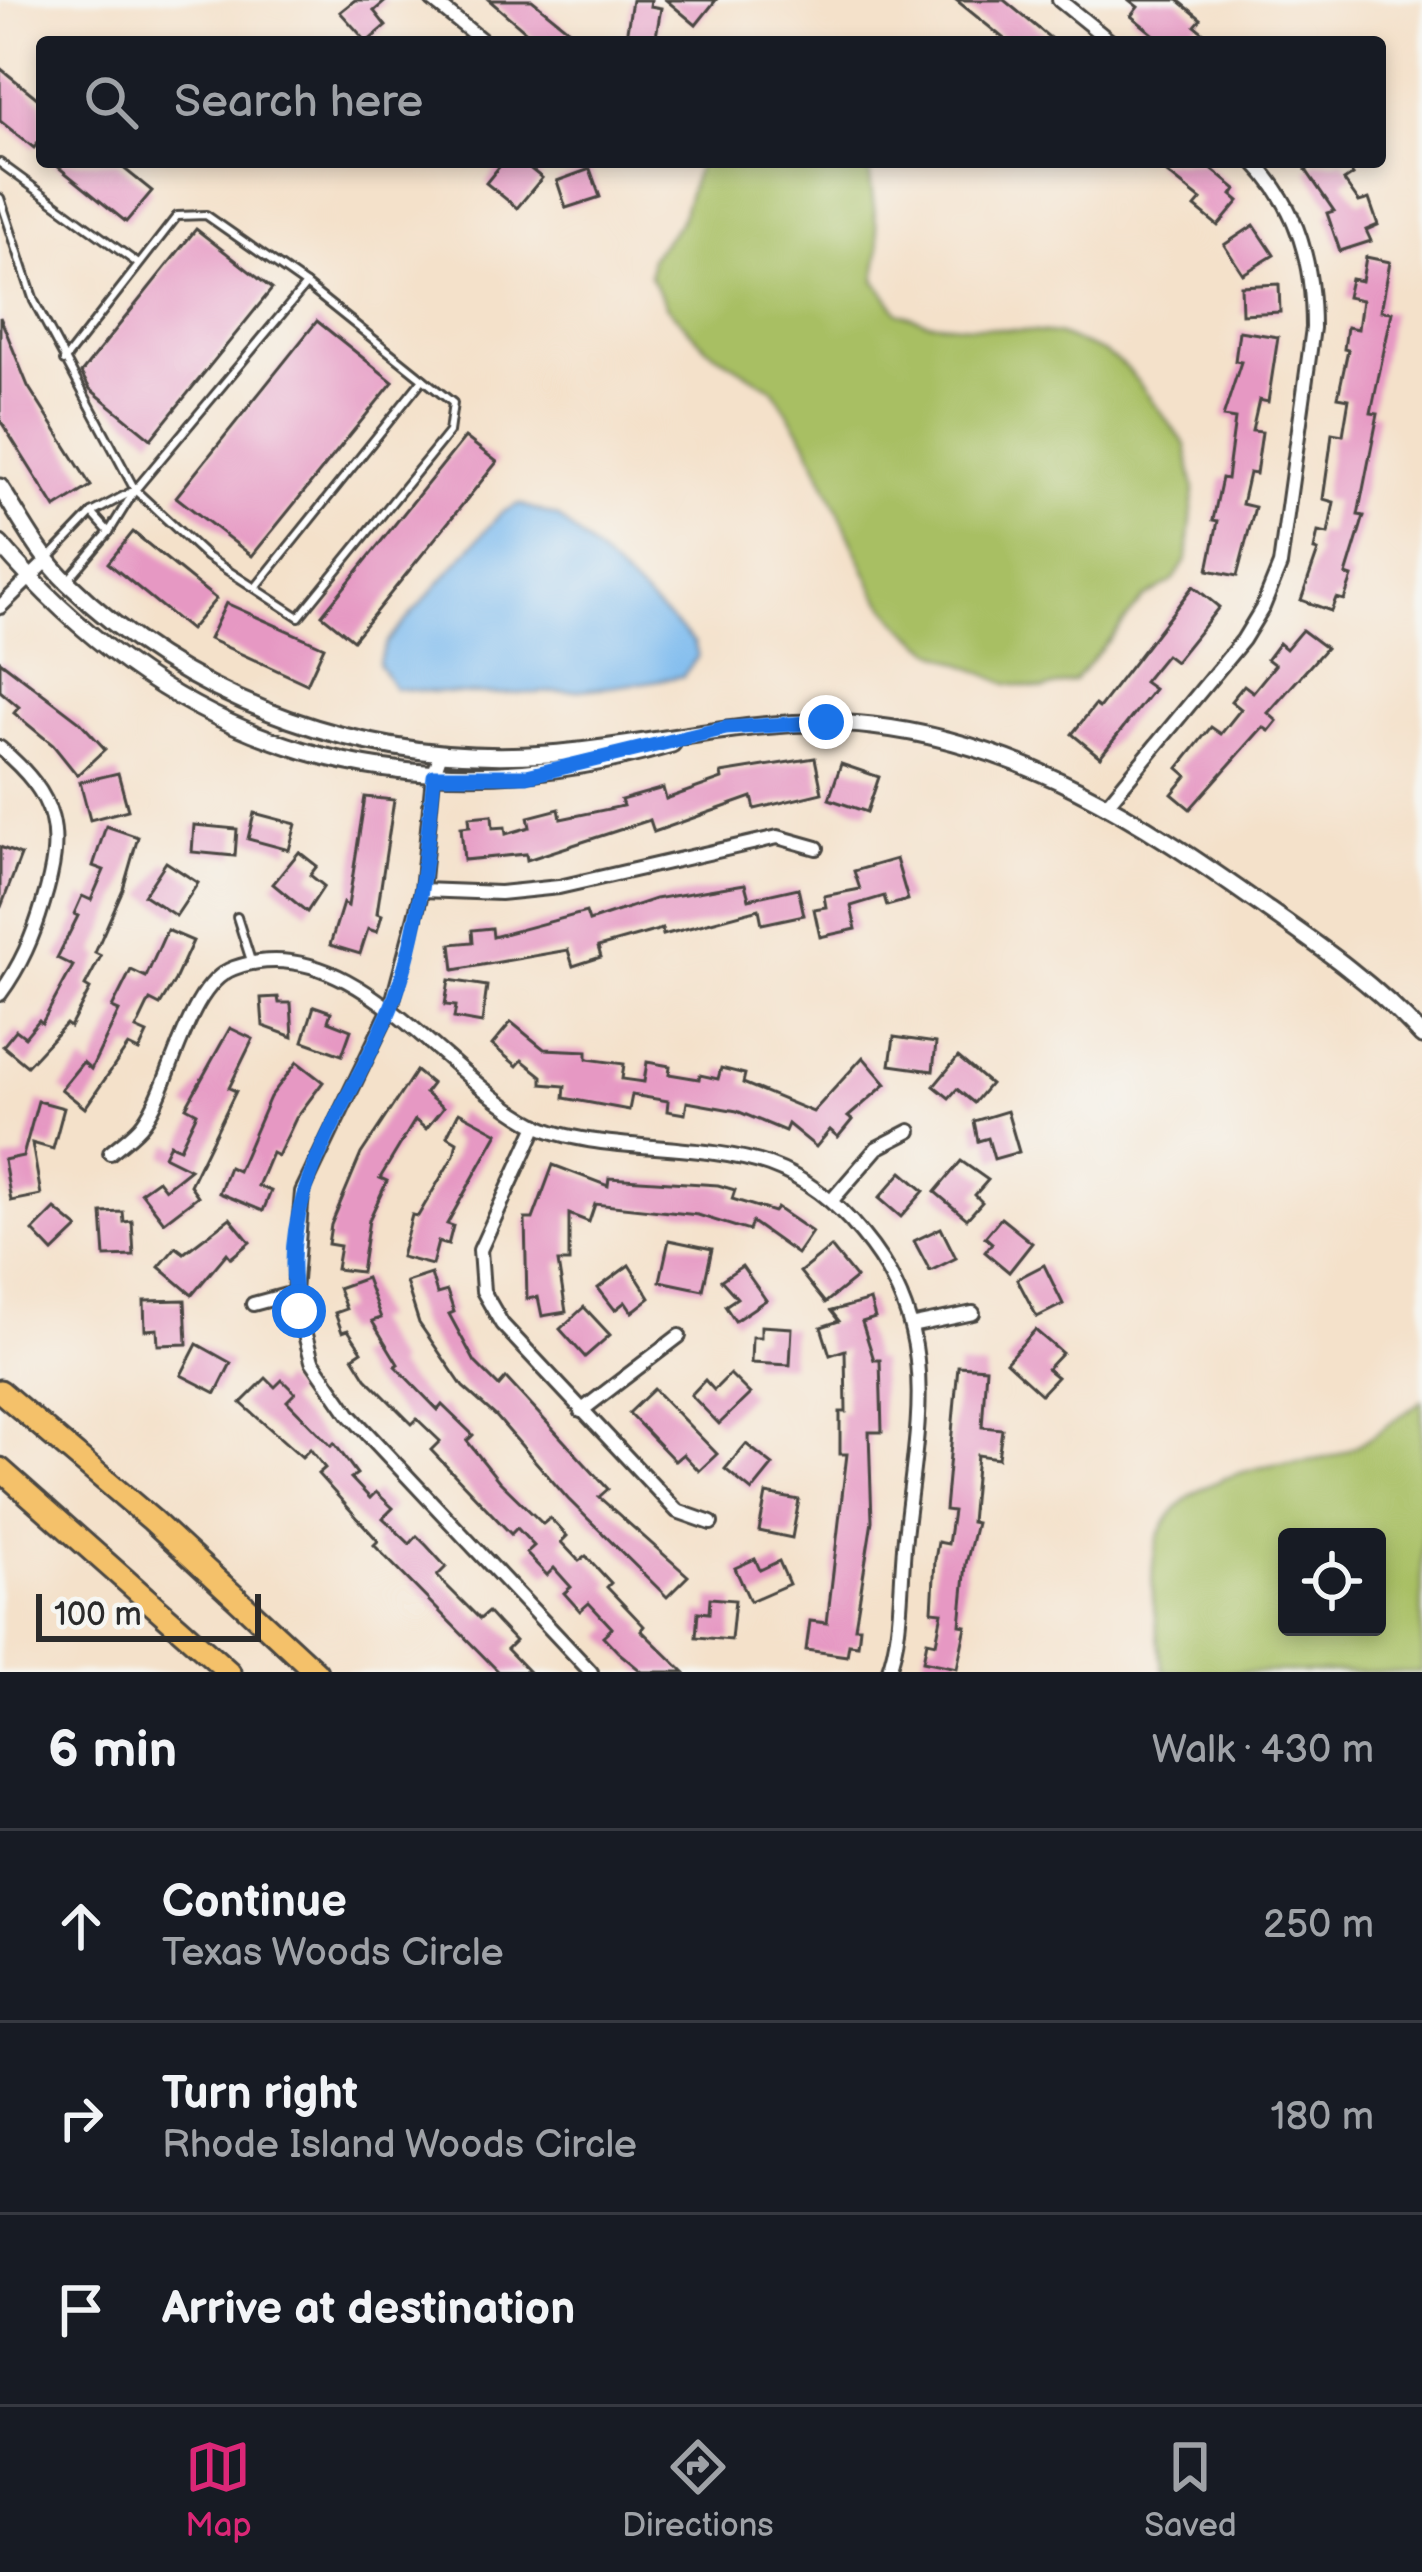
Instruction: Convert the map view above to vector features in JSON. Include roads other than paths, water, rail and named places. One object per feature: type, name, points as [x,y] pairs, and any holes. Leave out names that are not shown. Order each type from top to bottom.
[{"type":"highway","points":[[0,1391],[152,1520],[316,1672]]},
{"type":"highway","points":[[0,1469],[229,1672]]},
{"type":"street","points":[[432,0],[477,36]]},
{"type":"street","points":[[1059,0],[1104,36]]},
{"type":"street","points":[[1108,803],[1243,640],[1280,565],[1313,328],[1313,294],[1307,249],[1273,182],[1260,168]]},
{"type":"street","points":[[0,488],[66,582],[134,639],[200,683],[302,724],[362,741],[441,753],[547,754],[726,728],[826,722],[931,734],[1010,758],[1108,803],[1345,964],[1422,1036]]},
{"type":"street","points":[[0,544],[30,579],[128,667],[224,722],[336,762],[434,776],[527,776],[726,728]]},
{"type":"street","points":[[0,608],[48,560]]},
{"type":"street","points":[[30,579],[66,582]]},
{"type":"street","points":[[0,748],[31,775],[53,817],[58,853],[28,951],[0,994]]},
{"type":"street","points":[[441,753],[434,776],[422,890],[391,1007],[302,1192],[294,1293],[313,1361],[349,1414],[591,1672]]},
{"type":"street","points":[[422,890],[500,893],[559,887],[778,837],[818,848]]},
{"type":"street","points":[[110,1153],[144,1123],[200,1002],[228,970],[269,959],[312,968],[391,1007],[537,1125],[574,1136],[736,1157],[772,1166],[833,1199],[885,1261],[915,1325],[920,1399],[888,1672]]},
{"type":"street","points":[[537,1125],[480,1250],[483,1291],[502,1324],[677,1511],[711,1523]]},
{"type":"street","points":[[833,1199],[877,1148],[910,1131]]},
{"type":"street","points":[[253,1304],[294,1293]]},
{"type":"street","points":[[915,1325],[973,1313]]},
{"type":"street","points":[[581,1411],[679,1336]]},
{"type":"lane","points":[[0,164],[137,263]]},
{"type":"lane","points":[[0,198],[34,301],[64,362],[134,490],[207,556],[299,616],[449,432],[453,403],[306,284],[206,215],[177,216],[64,362]]},
{"type":"lane","points":[[66,582],[109,532],[134,490],[306,284]]},
{"type":"lane","points":[[256,588],[423,379]]},
{"type":"lane","points":[[48,560],[92,513],[134,490]]},
{"type":"lane","points":[[92,513],[109,532]]},
{"type":"lane","points":[[237,917],[252,964]]},
{"type":"water","points":[[519,504],[558,517],[694,642],[698,656],[683,676],[538,693],[394,688],[378,663],[387,642],[501,513]]}]
